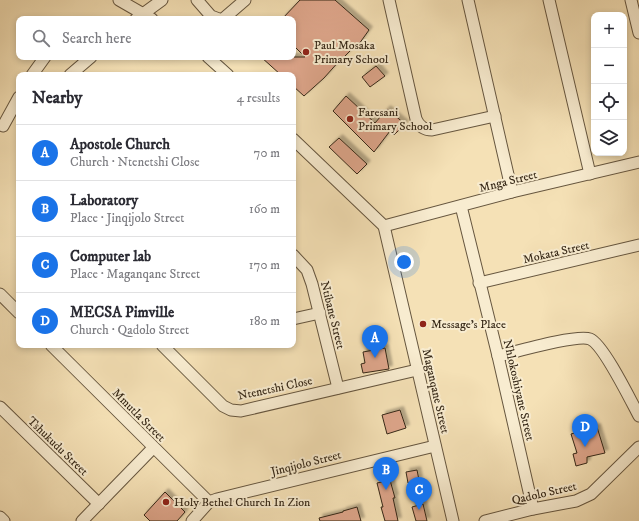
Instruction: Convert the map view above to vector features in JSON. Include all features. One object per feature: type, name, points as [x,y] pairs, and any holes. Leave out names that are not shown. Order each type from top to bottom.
[{"type":"street","points":[[119,0],[142,16]]},
{"type":"street","points":[[144,16],[162,0]]},
{"type":"street","points":[[197,0],[211,16]]},
{"type":"street","points":[[226,16],[245,0]]},
{"type":"street","points":[[388,0],[416,119],[420,126],[425,129],[432,130],[495,116]]},
{"type":"street","points":[[468,0],[512,192]]},
{"type":"street","points":[[549,0],[590,174]]},
{"type":"street","points":[[631,0],[639,33]]},
{"type":"street","points":[[34,72],[43,60]]},
{"type":"street","points":[[74,72],[88,60]]},
{"type":"street","points":[[210,60],[219,72]]},
{"type":"street","points":[[1,128],[16,102]]},
{"type":"street","points":[[1,128],[16,116]]},
{"type":"street","points":[[296,142],[384,226]]},
{"type":"street","name":"Mnga Street","points":[[384,226],[512,192],[639,162]]},
{"type":"street","name":"Nhlokoshiyane Street","points":[[461,206],[498,356],[533,509]]},
{"type":"street","name":"Maganqane Street","points":[[384,226],[453,521]]},
{"type":"street","name":"Mokata Street","points":[[479,283],[637,249]]},
{"type":"street","name":"Ntibane Street","points":[[296,258],[309,274],[338,388]]},
{"type":"street","points":[[0,294],[16,310]]},
{"type":"street","points":[[296,318],[320,313]]},
{"type":"street","points":[[498,356],[575,338],[591,339],[602,349],[639,416]]},
{"type":"street","name":"Mmutla Street","points":[[54,348],[209,502]]},
{"type":"street","name":"Ntenetshi Close","points":[[165,348],[224,407],[231,410],[241,411],[417,370]]},
{"type":"street","name":"Tshukudu Street","points":[[0,406],[99,504]]},
{"type":"street","name":"Jinqijolo Street","points":[[209,502],[238,493],[435,446]]},
{"type":"street","name":"Qadolo Street","points":[[485,521],[533,509],[576,501],[592,494],[639,447]]},
{"type":"street","points":[[82,521],[153,448]]},
{"type":"street","points":[[192,521],[209,502]]},
{"type":"street","points":[[0,517],[4,521]]},
{"type":"building","points":[[300,0],[335,0],[369,30],[359,44],[358,43],[341,59],[324,78],[304,96],[296,89],[296,72],[278,72],[264,60],[296,60],[296,57],[305,57],[296,48],[296,16],[285,16]]},
{"type":"building","points":[[376,66],[385,76],[370,87],[362,77]]},
{"type":"building","points":[[346,96],[375,123],[387,109],[405,124],[394,135],[390,131],[374,152],[333,111]]},
{"type":"building","points":[[339,138],[367,164],[357,174],[329,147]]},
{"type":"building","points":[[385,348],[389,369],[363,373],[361,364],[365,363],[363,352]]},
{"type":"building","points":[[400,410],[406,428],[387,434],[382,415]]},
{"type":"building","points":[[597,427],[605,453],[587,457],[587,463],[576,466],[573,454],[577,453],[571,434]]},
{"type":"building","points":[[417,470],[419,480],[408,483],[406,472]]},
{"type":"building","points":[[390,480],[395,498],[393,498],[398,521],[385,521],[381,507],[383,507],[377,483]]},
{"type":"building","name":"Holy Bethel Church In Zion","points":[[165,492],[185,512],[177,521],[150,521],[144,515]]},
{"type":"building","points":[[423,504],[427,521],[416,521],[412,507]]},
{"type":"building","points":[[357,507],[361,521],[320,521],[319,518],[343,512]]},
{"type":"place","name":"Paul Mosaka Primary School","points":[[306,52]]},
{"type":"place","name":"Faresani Primary School","points":[[350,119]]},
{"type":"place","name":"Message's Place","points":[[423,324]]},
{"type":"place","name":"Apostole Church","points":[[375,358]]},
{"type":"place","name":"MECSA Pimville","points":[[585,447]]},
{"type":"place","name":"Laboratory","points":[[386,490]]},
{"type":"place","name":"Holy Bethel Church In Zion","points":[[166,502]]},
{"type":"place","name":"Computer lab","points":[[419,510]]}]
